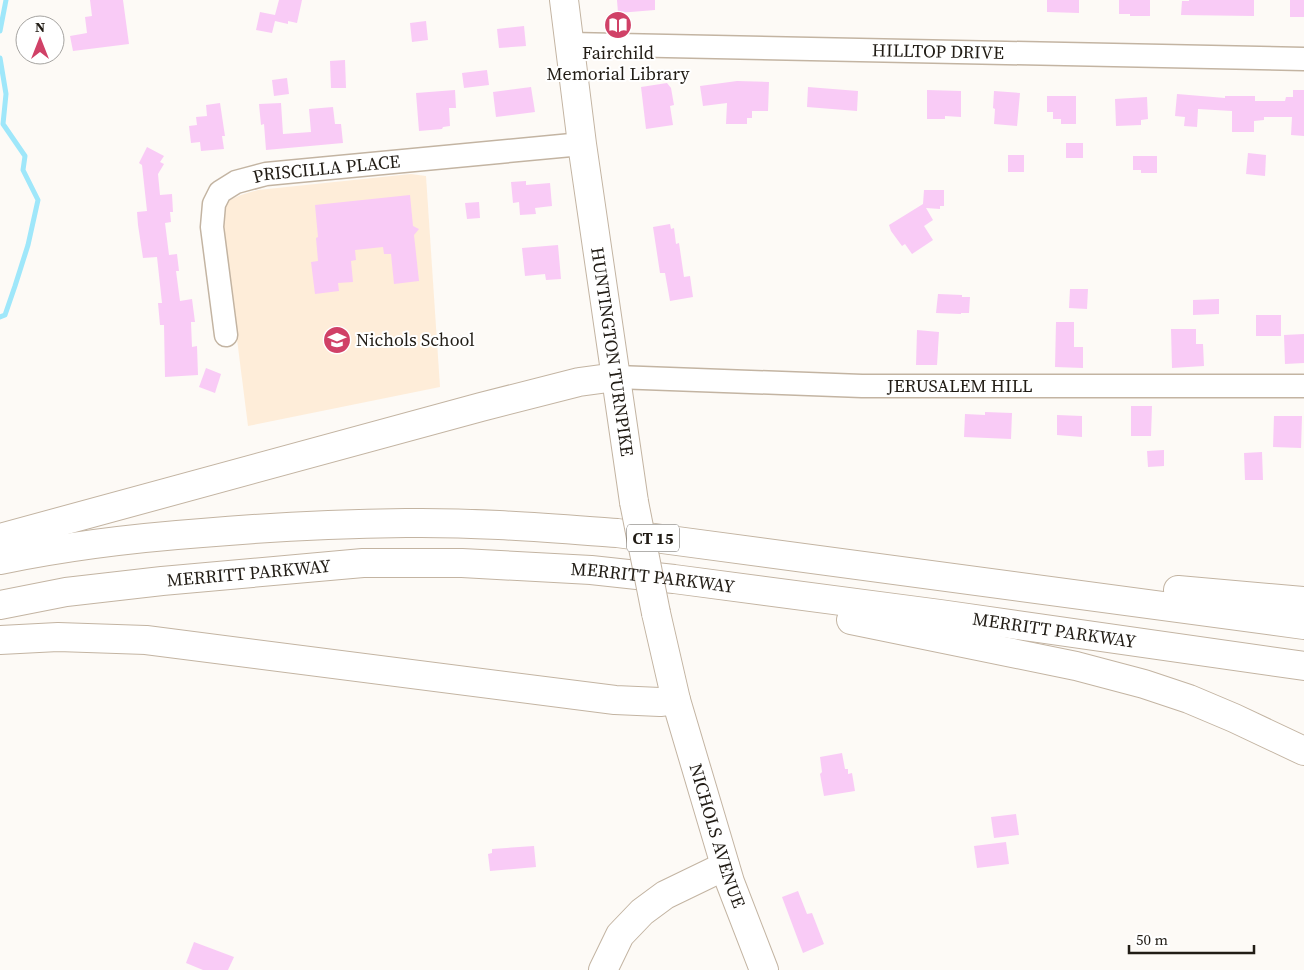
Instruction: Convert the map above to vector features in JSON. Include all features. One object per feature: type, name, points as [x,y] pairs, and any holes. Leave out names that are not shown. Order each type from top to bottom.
[{"type":"main road","name":"HUNTINGTON TURNPIKE","points":[[564,0],[582,144],[634,502],[656,613],[676,700]]},
{"type":"main road","points":[[0,538],[481,407],[579,382],[616,377]]},
{"type":"main road","name":"CT 15","points":[[0,560],[136,538],[256,528],[406,523],[512,525],[617,533],[1304,624]]},
{"type":"main road","points":[[836,562],[965,567],[1198,592],[1304,601]]},
{"type":"main road","name":"MERRITT PARKWAY","points":[[0,605],[66,592],[363,563],[462,563],[591,570],[750,589],[1304,666]]},
{"type":"main road","points":[[750,589],[816,613],[1076,666],[1144,684],[1189,699],[1225,714],[1304,751]]},
{"type":"main road","points":[[0,640],[58,637],[146,640],[615,700],[660,702],[676,700]]},
{"type":"main road","name":"NICHOLS AVENUE","points":[[676,700],[730,882],[764,970]]},
{"type":"main road","points":[[604,970],[620,936],[642,912],[665,895],[725,866]]},
{"type":"street","name":"HILLTOP DRIVE","points":[[570,44],[1304,60]]},
{"type":"street","name":"PRISCILLA PLACE","points":[[226,335],[212,227],[214,204],[220,192],[236,182],[266,174],[582,144]]},
{"type":"street","name":"JERUSALEM HILL","points":[[616,377],[862,386],[1304,386]]},
{"type":"shaded area","name":"Nichols School","points":[[411,174],[426,176],[440,387],[248,426],[222,221],[222,207],[230,200],[258,190]]},
{"type":"building","points":[[90,0],[123,0],[129,44],[73,51],[70,36],[87,33],[85,17],[92,16]]},
{"type":"building","points":[[279,0],[302,0],[297,23],[288,21],[288,24],[275,21],[272,33],[256,30],[260,12],[275,15]]},
{"type":"building","points":[[617,0],[655,0],[655,10],[618,13]]},
{"type":"building","points":[[1047,0],[1079,0],[1079,13],[1047,12]]},
{"type":"building","points":[[1119,0],[1150,0],[1150,16],[1119,14]]},
{"type":"building","points":[[1254,0],[1254,16],[1181,15],[1182,1]]},
{"type":"building","points":[[1290,0],[1304,0],[1304,17],[1290,17]]},
{"type":"building","points":[[426,21],[428,40],[412,42],[410,23]]},
{"type":"building","points":[[524,26],[526,46],[499,48],[497,29]]},
{"type":"building","points":[[345,60],[346,88],[331,88],[330,61]]},
{"type":"building","points":[[487,70],[489,85],[464,88],[462,73]]},
{"type":"building","points":[[287,78],[289,94],[274,96],[272,80]]},
{"type":"building","points":[[737,81],[769,82],[768,111],[752,111],[752,118],[747,118],[747,124],[726,124],[727,103],[703,106],[700,86]]},
{"type":"building","points":[[667,83],[671,88],[674,105],[670,106],[673,125],[646,129],[641,87]]},
{"type":"building","points":[[531,87],[535,112],[496,117],[493,92]]},
{"type":"building","points":[[808,87],[858,91],[857,111],[807,107]]},
{"type":"building","points":[[455,90],[456,108],[449,108],[450,126],[443,127],[442,129],[419,131],[416,93]]},
{"type":"building","points":[[927,90],[961,91],[961,117],[945,116],[945,119],[927,119]]},
{"type":"building","points":[[1293,90],[1304,90],[1304,136],[1291,135],[1292,117],[1264,117],[1264,120],[1254,121],[1254,132],[1232,132],[1232,111],[1198,109],[1197,127],[1184,126],[1185,117],[1175,116],[1177,94],[1225,98],[1225,96],[1255,96],[1255,101],[1285,101],[1286,97],[1293,97]]},
{"type":"building","points":[[994,91],[1020,93],[1017,126],[994,124]]},
{"type":"building","points":[[1047,96],[1076,96],[1076,124],[1061,124],[1061,119],[1053,119],[1053,112],[1047,112]]},
{"type":"building","points":[[1147,97],[1148,119],[1141,120],[1141,125],[1116,126],[1115,99]]},
{"type":"building","points":[[220,103],[225,136],[222,136],[224,149],[201,151],[200,142],[191,143],[189,126],[197,125],[196,117],[207,116],[206,105]]},
{"type":"building","points":[[281,103],[283,134],[311,132],[309,109],[333,107],[335,124],[341,124],[343,143],[266,150],[264,124],[261,125],[259,104]]},
{"type":"building","points":[[1066,143],[1083,143],[1083,158],[1066,158]]},
{"type":"building","points":[[147,147],[164,156],[160,162],[164,164],[158,174],[160,195],[172,194],[173,212],[170,212],[171,222],[165,223],[169,255],[177,254],[179,271],[176,271],[180,301],[192,299],[195,322],[191,322],[192,347],[197,346],[198,375],[165,377],[164,325],[160,325],[158,303],[162,303],[157,257],[143,258],[138,225],[137,212],[147,211],[142,165],[139,163]]},
{"type":"building","points":[[1248,153],[1266,155],[1265,176],[1246,174]]},
{"type":"building","points":[[1008,155],[1024,155],[1024,172],[1008,172]]},
{"type":"building","points":[[1133,156],[1157,156],[1157,173],[1141,173],[1141,170],[1133,170]]},
{"type":"building","points":[[526,181],[526,185],[550,183],[552,206],[535,208],[536,214],[520,215],[519,202],[513,203],[511,182]]},
{"type":"building","points":[[924,190],[944,190],[944,206],[940,206],[940,209],[926,208],[933,220],[924,226],[933,240],[912,254],[905,244],[902,246],[889,225],[923,204]]},
{"type":"building","points":[[410,195],[413,226],[419,229],[414,235],[419,281],[394,284],[391,254],[384,254],[383,247],[355,250],[356,260],[351,261],[353,282],[338,283],[339,291],[315,294],[311,262],[318,261],[315,205]]},
{"type":"building","points":[[479,202],[480,218],[467,219],[465,203]]},
{"type":"building","points":[[670,224],[671,229],[674,228],[676,244],[679,243],[684,277],[690,276],[693,297],[670,301],[665,273],[660,273],[653,227]]},
{"type":"building","points":[[558,245],[561,279],[546,280],[545,274],[525,276],[522,248]]},
{"type":"building","points":[[1070,289],[1088,289],[1087,309],[1069,308]]},
{"type":"building","points":[[938,294],[970,297],[969,313],[936,313]]},
{"type":"building","points":[[1219,299],[1219,314],[1193,315],[1193,300]]},
{"type":"building","points":[[1256,315],[1281,315],[1281,336],[1256,336]]},
{"type":"building","points":[[1056,322],[1074,322],[1074,347],[1083,347],[1083,368],[1055,367]]},
{"type":"building","points":[[1171,329],[1196,329],[1196,344],[1203,344],[1204,366],[1172,368]]},
{"type":"building","points":[[917,330],[939,332],[937,365],[916,365]]},
{"type":"building","points":[[1304,334],[1304,363],[1285,364],[1284,335]]},
{"type":"building","points":[[206,368],[221,374],[215,393],[199,387]]},
{"type":"building","points":[[1131,406],[1152,406],[1151,436],[1131,436]]},
{"type":"building","points":[[985,412],[1012,413],[1011,439],[964,437],[965,414],[985,415]]},
{"type":"building","points":[[1057,415],[1082,416],[1082,437],[1057,435]]},
{"type":"building","points":[[1274,416],[1302,416],[1301,448],[1273,447]]},
{"type":"building","points":[[1164,450],[1164,466],[1148,467],[1147,451]]},
{"type":"building","points":[[1262,452],[1263,480],[1245,480],[1244,453]]},
{"type":"building","points":[[842,753],[845,769],[848,769],[848,774],[852,773],[855,791],[824,796],[820,774],[822,772],[820,757]]},
{"type":"building","points":[[1016,814],[1019,835],[994,838],[991,817]]},
{"type":"building","points":[[1006,842],[1009,864],[977,868],[974,846]]},
{"type":"building","points":[[534,846],[536,867],[490,871],[488,854],[492,853],[492,849]]},
{"type":"building","points":[[798,891],[807,914],[812,913],[824,944],[803,953],[782,897]]},
{"type":"building","points":[[194,942],[234,957],[228,970],[203,970],[186,963]]},
{"type":"waterway","points":[[0,31],[6,0]]},
{"type":"waterway","points":[[0,58],[6,94],[3,124],[25,156],[23,170],[38,200],[28,245],[15,286],[5,315],[0,317]]},
{"type":"place","name":"Fairchild Memorial Library","points":[[618,25]]},
{"type":"place","name":"Nichols School","points":[[337,340]]}]
